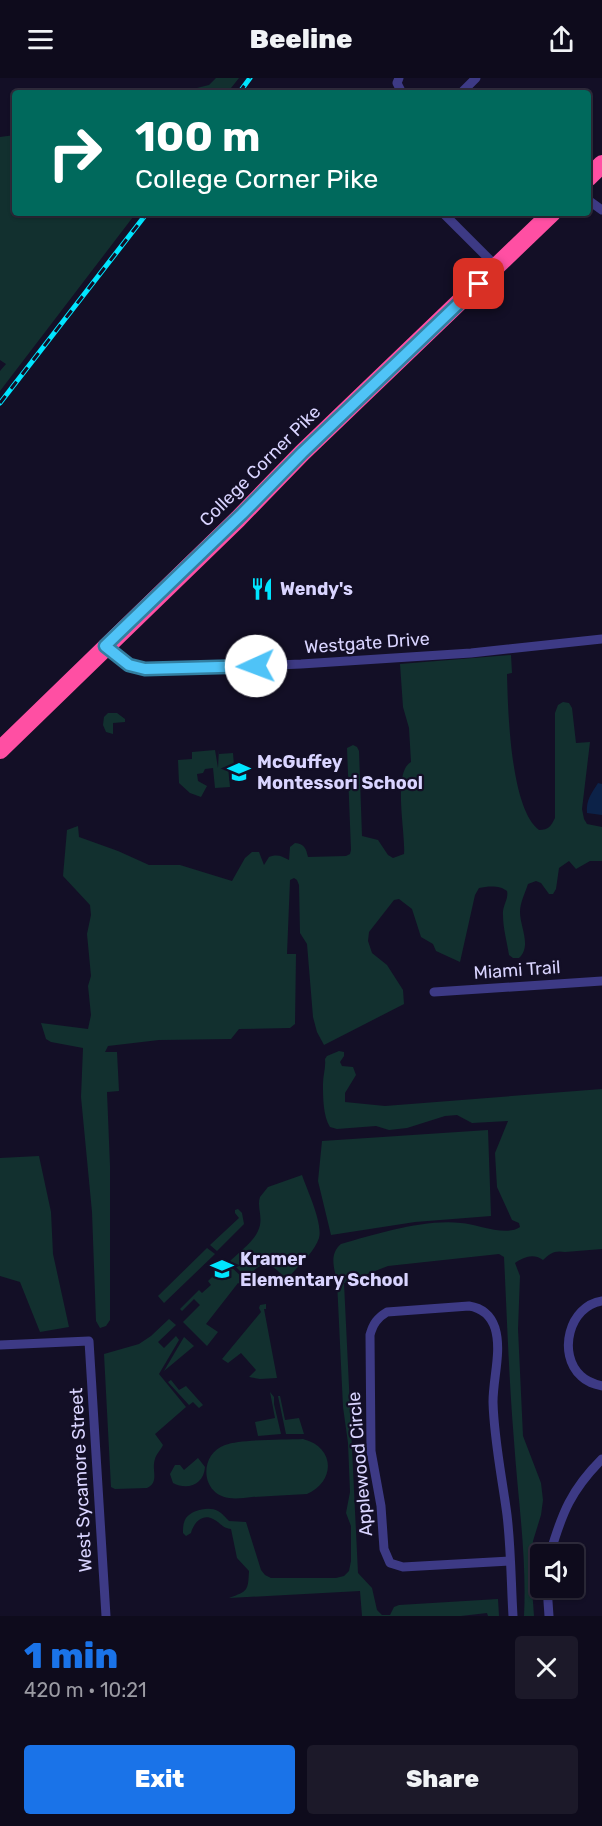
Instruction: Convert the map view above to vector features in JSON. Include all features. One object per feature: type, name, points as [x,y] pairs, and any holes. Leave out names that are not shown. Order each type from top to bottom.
[{"type":"highway","points":[[591,175],[602,164]]},
{"type":"highway","name":"College Corner Pike","points":[[0,750],[302,453],[549,216]]},
{"type":"street","points":[[464,90],[476,78]]},
{"type":"street","points":[[445,216],[497,267]]},
{"type":"street","name":"Westgate Drive","points":[[105,646],[129,665],[155,670],[301,664],[471,653],[602,639]]},
{"type":"street","name":"Miami Trail","points":[[434,992],[602,981]]},
{"type":"street","points":[[602,1301],[595,1302],[582,1311],[573,1323],[568,1338],[570,1357],[577,1371],[591,1383],[602,1386]]},
{"type":"street","name":"Applewood Circle","points":[[510,1561],[402,1567],[395,1566],[386,1557],[372,1451],[370,1335],[373,1324],[387,1312],[469,1306],[477,1308],[492,1321],[497,1347],[494,1401],[497,1450],[507,1517],[510,1561],[513,1616]]},
{"type":"street","name":"West Sycamore Street","points":[[0,1345],[90,1341],[106,1616]]},
{"type":"street","points":[[553,1544],[563,1512],[581,1480],[602,1459]]},
{"type":"street","points":[[548,1598],[549,1616]]},
{"type":"green space","points":[[216,78],[239,78],[229,90],[189,90],[209,85]]},
{"type":"green space","points":[[12,135],[12,216],[134,216],[0,391],[0,371],[6,364],[0,360],[0,137]]},
{"type":"green space","points":[[511,655],[512,673],[507,674],[512,757],[516,780],[529,818],[539,830],[549,827],[555,818],[555,713],[558,705],[563,702],[569,703],[572,708],[576,743],[590,742],[582,809],[587,824],[602,827],[602,861],[590,861],[576,869],[569,861],[559,868],[553,894],[549,894],[541,883],[536,881],[528,884],[520,909],[525,948],[519,958],[509,955],[503,920],[507,894],[504,889],[494,886],[479,888],[475,895],[460,962],[436,951],[433,944],[421,937],[412,909],[399,899],[394,900],[369,932],[368,941],[372,953],[387,965],[403,990],[404,1004],[324,1045],[313,1017],[307,944],[300,933],[299,885],[294,878],[290,880],[287,954],[296,954],[295,1024],[290,1028],[239,1029],[231,1039],[159,1040],[108,1046],[105,1052],[117,1052],[119,1091],[107,1092],[110,1166],[110,1320],[106,1326],[100,1328],[96,1321],[92,1212],[81,1097],[83,1048],[51,1042],[46,1039],[41,1023],[88,1029],[91,1015],[88,986],[91,976],[87,934],[91,915],[90,905],[63,876],[67,830],[78,826],[79,837],[149,865],[180,865],[232,881],[245,858],[252,852],[259,852],[264,865],[272,856],[289,860],[290,847],[295,843],[304,847],[308,857],[346,856],[351,850],[347,748],[353,745],[359,751],[362,836],[378,840],[388,855],[393,858],[404,854],[401,790],[405,768],[411,762],[409,728],[403,707],[400,664]]},
{"type":"green space","points":[[108,713],[117,713],[125,719],[125,722],[113,723],[113,734],[106,732],[103,725],[104,717]]},
{"type":"green space","points":[[219,749],[219,754],[233,753],[234,766],[228,767],[230,787],[215,788],[213,768],[205,769],[203,773],[197,774],[198,781],[207,786],[201,797],[190,793],[179,783],[178,760],[192,759],[192,752],[215,750],[218,768]]},
{"type":"green space","points":[[339,1051],[344,1052],[340,1062],[342,1066],[353,1067],[356,1075],[345,1093],[345,1102],[385,1106],[602,1089],[602,1249],[555,1252],[543,1260],[529,1257],[515,1263],[520,1276],[518,1329],[523,1436],[541,1483],[543,1500],[533,1544],[530,1544],[530,1598],[533,1598],[534,1616],[524,1616],[523,1551],[511,1395],[504,1257],[499,1254],[388,1266],[344,1283],[358,1573],[372,1588],[377,1610],[382,1615],[390,1615],[394,1607],[399,1605],[498,1599],[499,1616],[488,1616],[487,1613],[461,1616],[362,1616],[360,1591],[229,1598],[246,1589],[249,1571],[237,1558],[231,1529],[205,1517],[196,1523],[191,1533],[186,1536],[183,1533],[184,1522],[189,1515],[201,1510],[214,1510],[229,1521],[246,1522],[261,1570],[265,1575],[271,1578],[344,1576],[349,1571],[351,1561],[351,1526],[346,1513],[350,1492],[348,1443],[343,1407],[337,1281],[333,1261],[337,1248],[341,1244],[385,1232],[431,1223],[461,1223],[507,1231],[520,1227],[519,1223],[512,1220],[497,1187],[495,1153],[508,1121],[472,1123],[457,1115],[445,1116],[407,1128],[389,1130],[376,1126],[337,1129],[330,1127],[323,1100],[327,1056]]},
{"type":"green space","points":[[488,1130],[491,1216],[415,1222],[331,1235],[318,1181],[322,1141]]},
{"type":"green space","points":[[39,1156],[51,1212],[53,1254],[69,1327],[40,1332],[20,1282],[0,1276],[0,1158]]},
{"type":"green space","points":[[302,1175],[319,1224],[317,1244],[287,1279],[276,1269],[267,1265],[258,1267],[247,1278],[230,1261],[252,1240],[258,1230],[260,1197],[268,1187]]},
{"type":"green space","points":[[238,1209],[242,1213],[244,1224],[217,1251],[210,1245],[239,1218],[235,1213]]},
{"type":"green space","points":[[207,1248],[215,1254],[164,1303],[158,1296]]},
{"type":"green space","points":[[227,1263],[245,1280],[242,1285],[238,1283],[206,1324],[218,1332],[207,1346],[183,1322],[200,1305],[194,1299],[182,1311],[180,1309],[199,1290],[202,1293],[211,1285],[208,1281]]},
{"type":"green space","points":[[266,1304],[266,1309],[264,1309],[277,1378],[260,1379],[249,1377],[256,1370],[241,1353],[228,1363],[222,1359],[261,1312],[260,1305]]},
{"type":"green space","points":[[169,1319],[176,1325],[158,1342],[164,1348],[176,1336],[179,1340],[159,1374],[186,1407],[155,1434],[163,1445],[156,1455],[154,1479],[151,1485],[147,1488],[115,1489],[111,1487],[104,1354],[139,1344]]},
{"type":"green space","points":[[184,1337],[194,1346],[164,1371]]},
{"type":"green space","points":[[171,1380],[179,1390],[186,1386],[203,1405],[199,1408],[193,1402],[189,1405],[168,1382]]},
{"type":"green space","points":[[270,1392],[274,1397],[281,1434],[258,1436],[255,1422],[275,1418]]},
{"type":"green space","points":[[278,1396],[280,1396],[285,1420],[299,1418],[304,1434],[286,1434]]},
{"type":"green space","points":[[303,1439],[314,1443],[321,1449],[328,1465],[323,1481],[307,1494],[229,1498],[219,1495],[208,1482],[207,1465],[217,1450],[225,1445],[252,1441]]},
{"type":"green space","points":[[198,1458],[205,1467],[202,1478],[198,1482],[189,1486],[173,1483],[170,1474],[175,1465],[180,1465],[184,1470]]},
{"type":"water","points":[[598,783],[602,784],[602,815],[587,813],[588,801]]},
{"type":"railway","points":[[241,90],[250,78]]},
{"type":"railway","points":[[0,403],[145,216]]},
{"type":"place","name":"Wendy's","points":[[262,589]]},
{"type":"place","name":"McGuffey Montessori School","points":[[239,772]]},
{"type":"place","name":"Kramer Elementary School","points":[[222,1269]]},
{"type":"route","points":[[256,666],[155,670],[137,668],[129,665],[105,646],[479,284]]}]
